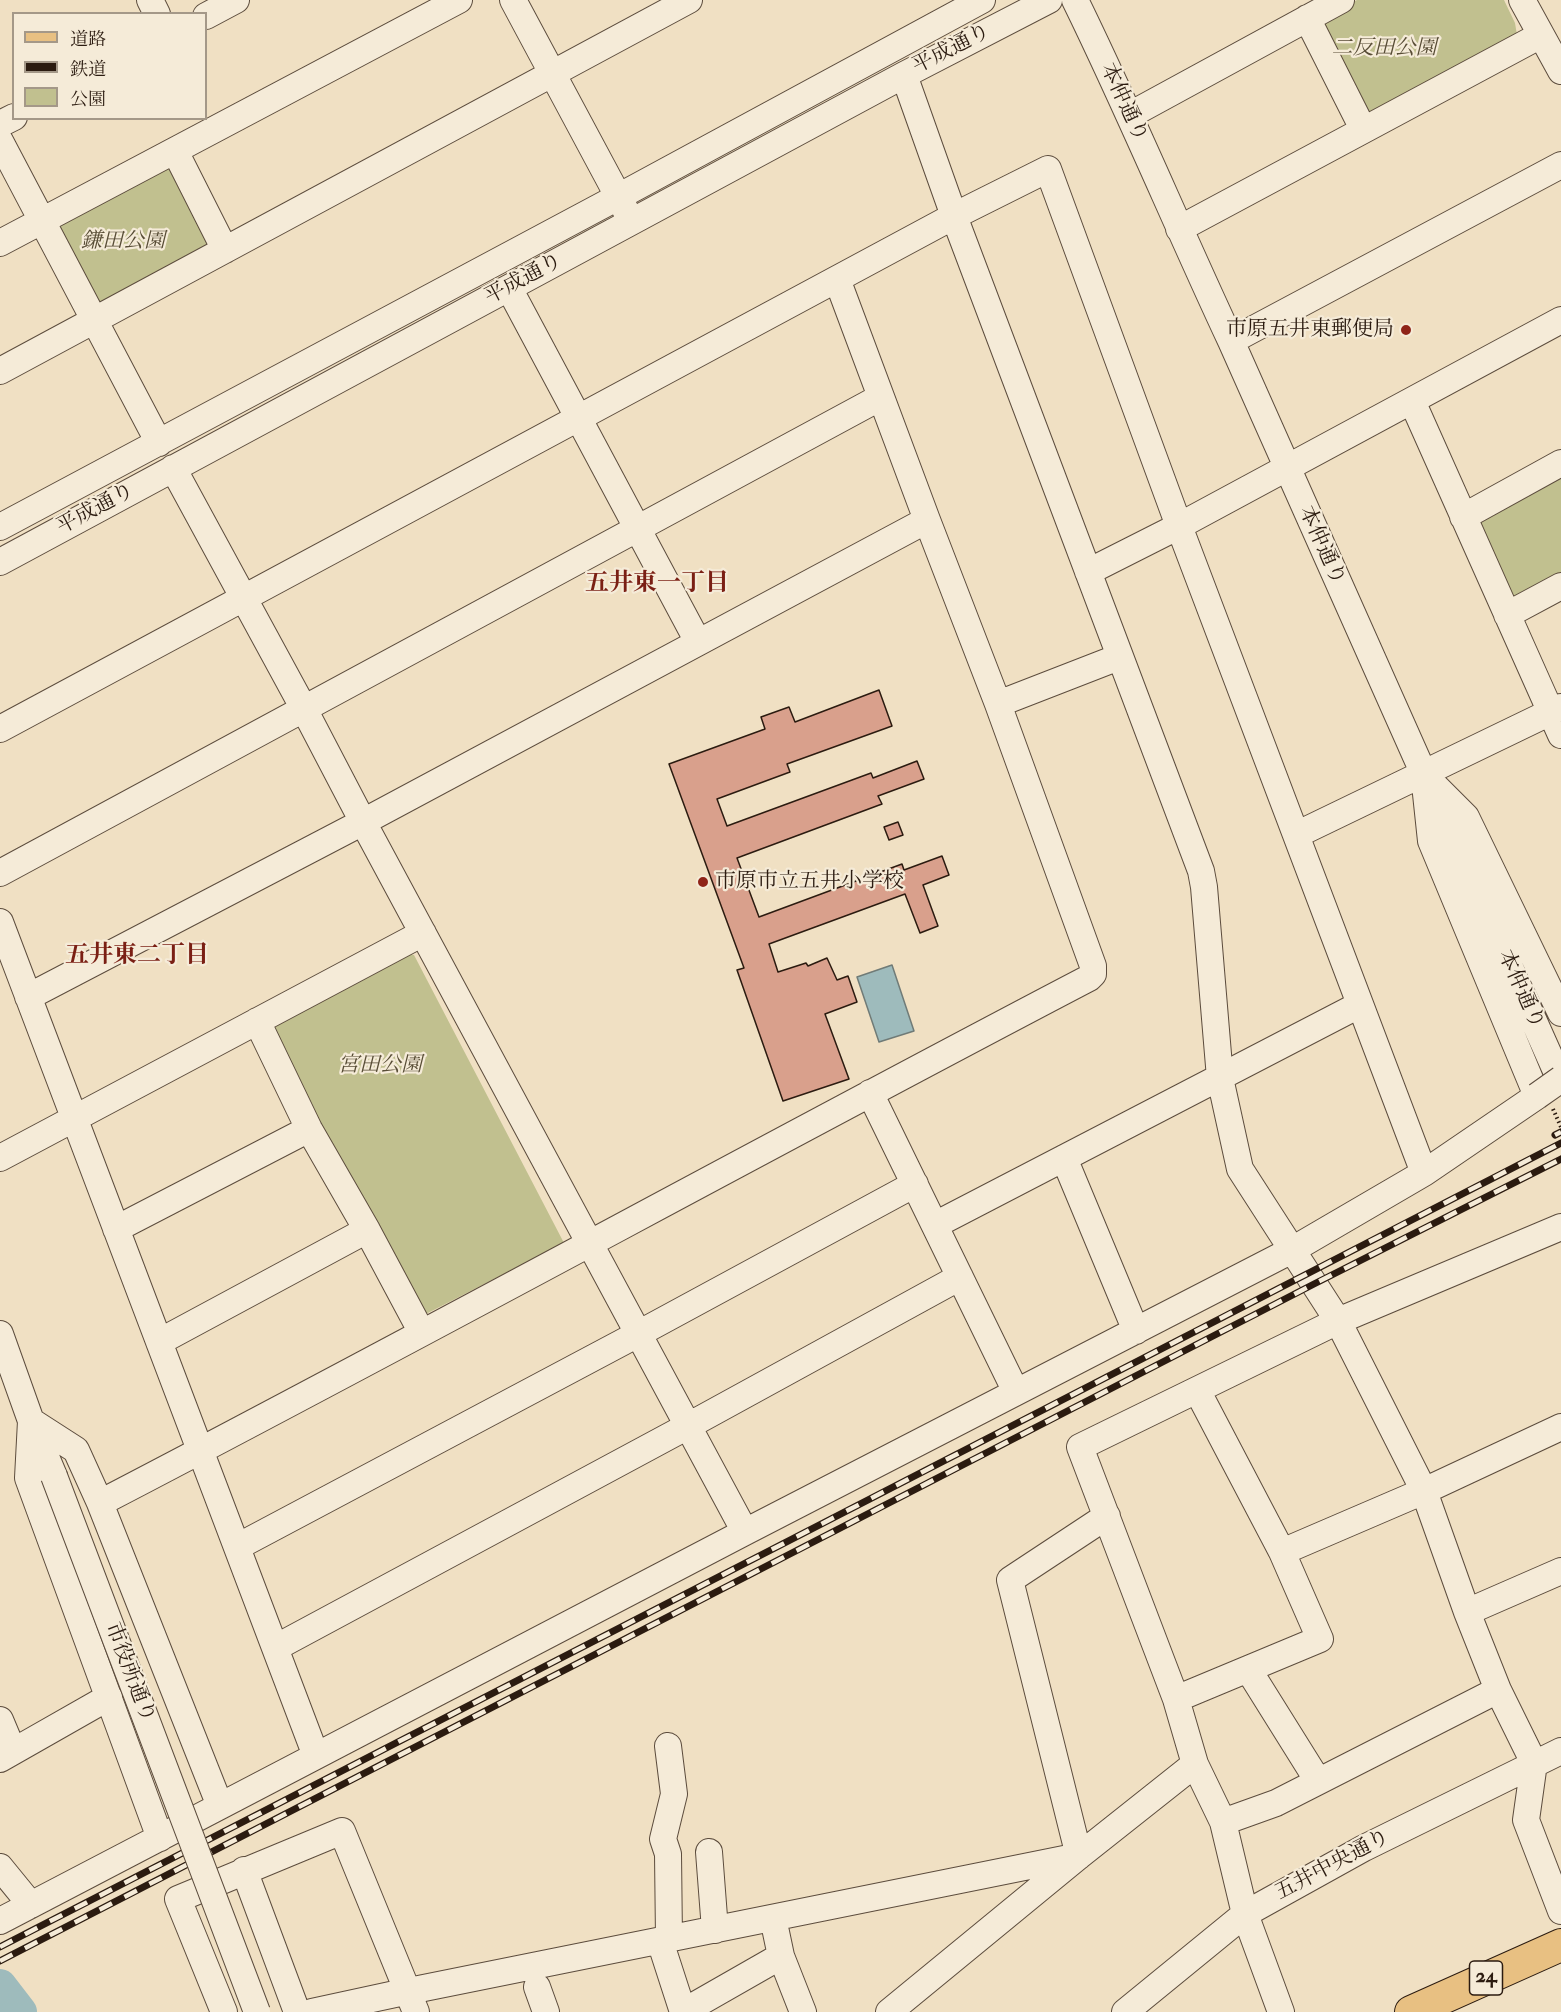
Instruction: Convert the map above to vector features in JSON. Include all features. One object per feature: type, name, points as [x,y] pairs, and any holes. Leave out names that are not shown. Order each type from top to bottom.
[{"type":"main road","name":"24","points":[[1411,2012],[1561,1945]]},
{"type":"street","points":[[207,15],[236,0]]},
{"type":"street","points":[[0,243],[459,0]]},
{"type":"street","points":[[513,0],[632,221]]},
{"type":"street","points":[[0,371],[689,0]]},
{"type":"street","name":"平成通り","points":[[0,527],[982,0]]},
{"type":"street","name":"平成通り","points":[[0,562],[904,75],[1049,0]]},
{"type":"street","points":[[1130,115],[1341,0]]},
{"type":"street","points":[[1522,0],[1561,71]]},
{"type":"street","name":"本仲通り","points":[[1077,6],[1130,115],[1561,1080]]},
{"type":"street","points":[[1307,18],[1363,129]]},
{"type":"street","points":[[1179,229],[1541,35]]},
{"type":"street","points":[[904,75],[954,216],[1201,871],[1220,1078],[1240,1169],[1338,1321],[1424,1491],[1467,1612],[1498,1690],[1533,1763],[1526,1820],[1561,1911]]},
{"type":"street","points":[[0,141],[159,443]]},
{"type":"street","points":[[175,151],[225,250]]},
{"type":"street","points":[[1231,341],[1561,165]]},
{"type":"street","points":[[0,729],[954,216],[1048,169],[1179,526],[1424,1173]]},
{"type":"street","points":[[100,1503],[1093,974],[1094,966],[998,704],[837,279]]},
{"type":"street","points":[[509,288],[698,642]]},
{"type":"street","points":[[1088,572],[1179,526],[1561,321]]},
{"type":"street","points":[[0,873],[638,531],[881,397]]},
{"type":"street","points":[[1296,835],[1424,775],[1558,718],[1507,615],[1412,401]]},
{"type":"street","points":[[1462,517],[1561,463]]},
{"type":"street","points":[[173,468],[745,1533]]},
{"type":"street","points":[[28,997],[363,822],[927,520]]},
{"type":"street","points":[[1507,615],[1561,586]]},
{"type":"street","points":[[998,704],[1119,657]]},
{"type":"street","points":[[1424,775],[1466,817],[1561,1013]]},
{"type":"street","points":[[1424,775],[1431,841],[1537,1096]]},
{"type":"street","points":[[0,922],[316,1756]]},
{"type":"street","points":[[0,1158],[423,933]]},
{"type":"street","points":[[935,1225],[1359,1005]]},
{"type":"street","points":[[257,1021],[309,1129],[422,1333]]},
{"type":"street","points":[[3,1919],[1292,1250],[1424,1173],[1561,1080]]},
{"type":"street","points":[[870,1093],[1016,1392]]},
{"type":"street","points":[[116,1229],[309,1129]]},
{"type":"street","points":[[1064,1158],[1136,1331]]},
{"type":"street","points":[[237,1546],[638,1334],[915,1184]]},
{"type":"street","points":[[1281,2012],[1245,1914],[1223,1822],[1195,1764],[1176,1700],[1080,1447],[1338,1321],[1561,1227]]},
{"type":"street","points":[[159,1342],[367,1230]]},
{"type":"street","points":[[275,1648],[960,1277]]},
{"type":"street","name":"市役所通り","points":[[0,1334],[31,1421],[54,1476],[257,2012]]},
{"type":"street","points":[[1176,1700],[1320,1639],[1282,1552],[1197,1390]]},
{"type":"street","points":[[160,1838],[28,1478],[31,1421],[76,1450],[100,1503],[220,1806]]},
{"type":"street","points":[[1282,1552],[1424,1491],[1561,1426]]},
{"type":"street","points":[[1079,1856],[1010,1580],[1107,1516]]},
{"type":"street","points":[[1467,1612],[1561,1570]]},
{"type":"street","points":[[1248,1669],[1318,1781]]},
{"type":"street","points":[[1223,1822],[1276,1803],[1498,1690]]},
{"type":"street","points":[[0,1720],[6,1755],[109,1697]]},
{"type":"street","points":[[668,1746],[674,1794],[663,1839],[668,1854],[664,1940],[683,2012],[781,1956]]},
{"type":"street","name":"五井中央通り","points":[[1125,2012],[1245,1914],[1364,1848],[1561,1751]]},
{"type":"street","points":[[890,2012],[1079,1856],[1195,1764]]},
{"type":"street","points":[[224,2012],[178,1899],[342,1831],[412,2001]]},
{"type":"street","points":[[709,1852],[715,1930]]},
{"type":"street","points":[[312,2012],[412,2001],[664,1940],[1079,1856]]},
{"type":"street","points":[[0,1867],[31,1905]]},
{"type":"street","points":[[244,1870],[297,2012]]},
{"type":"street","points":[[772,1918],[781,1956],[803,2012]]},
{"type":"street","points":[[537,1986],[546,2012]]},
{"type":"green space","name":"二反田公園","points":[[1357,0],[1504,0],[1515,23],[1517,35],[1369,112],[1358,109],[1321,19]]},
{"type":"green space","name":"鎌田公園","points":[[170,167],[208,240],[208,251],[103,309],[56,233],[59,219]]},
{"type":"green space","points":[[1561,473],[1561,575],[1512,601],[1475,521]]},
{"type":"green space","name":"宮田公園","points":[[405,953],[414,955],[564,1243],[420,1317],[271,1034],[276,1023]]},
{"type":"water","points":[[892,965],[914,1031],[879,1042],[857,977]]},
{"type":"building","points":[[879,690],[892,726],[787,764],[790,772],[717,799],[727,826],[871,773],[873,778],[917,761],[924,779],[878,796],[882,804],[737,858],[759,917],[902,864],[904,870],[942,856],[949,875],[923,885],[938,926],[920,933],[905,894],[769,944],[778,972],[806,963],[808,966],[827,958],[837,980],[848,976],[857,1002],[825,1014],[849,1079],[783,1101],[737,970],[744,968],[669,764],[765,729],[761,717],[789,707],[795,722]]},
{"type":"building","points":[[898,822],[903,835],[889,840],[884,827]]},
{"type":"waterway","points":[[0,1986],[20,2012]]},
{"type":"railway","points":[[1555,1135],[1561,1132]]},
{"type":"railway","points":[[0,1947],[1561,1143]]},
{"type":"railway","points":[[0,1961],[1561,1159]]},
{"type":"place","name":"市原五井東郵便局","points":[[1406,330]]},
{"type":"place","name":"市原市立五井小学校","points":[[703,882]]},
{"type":"district","name":"五井東一丁目","points":[[657,585]]},
{"type":"district","name":"五井東二丁目","points":[[137,957]]}]
